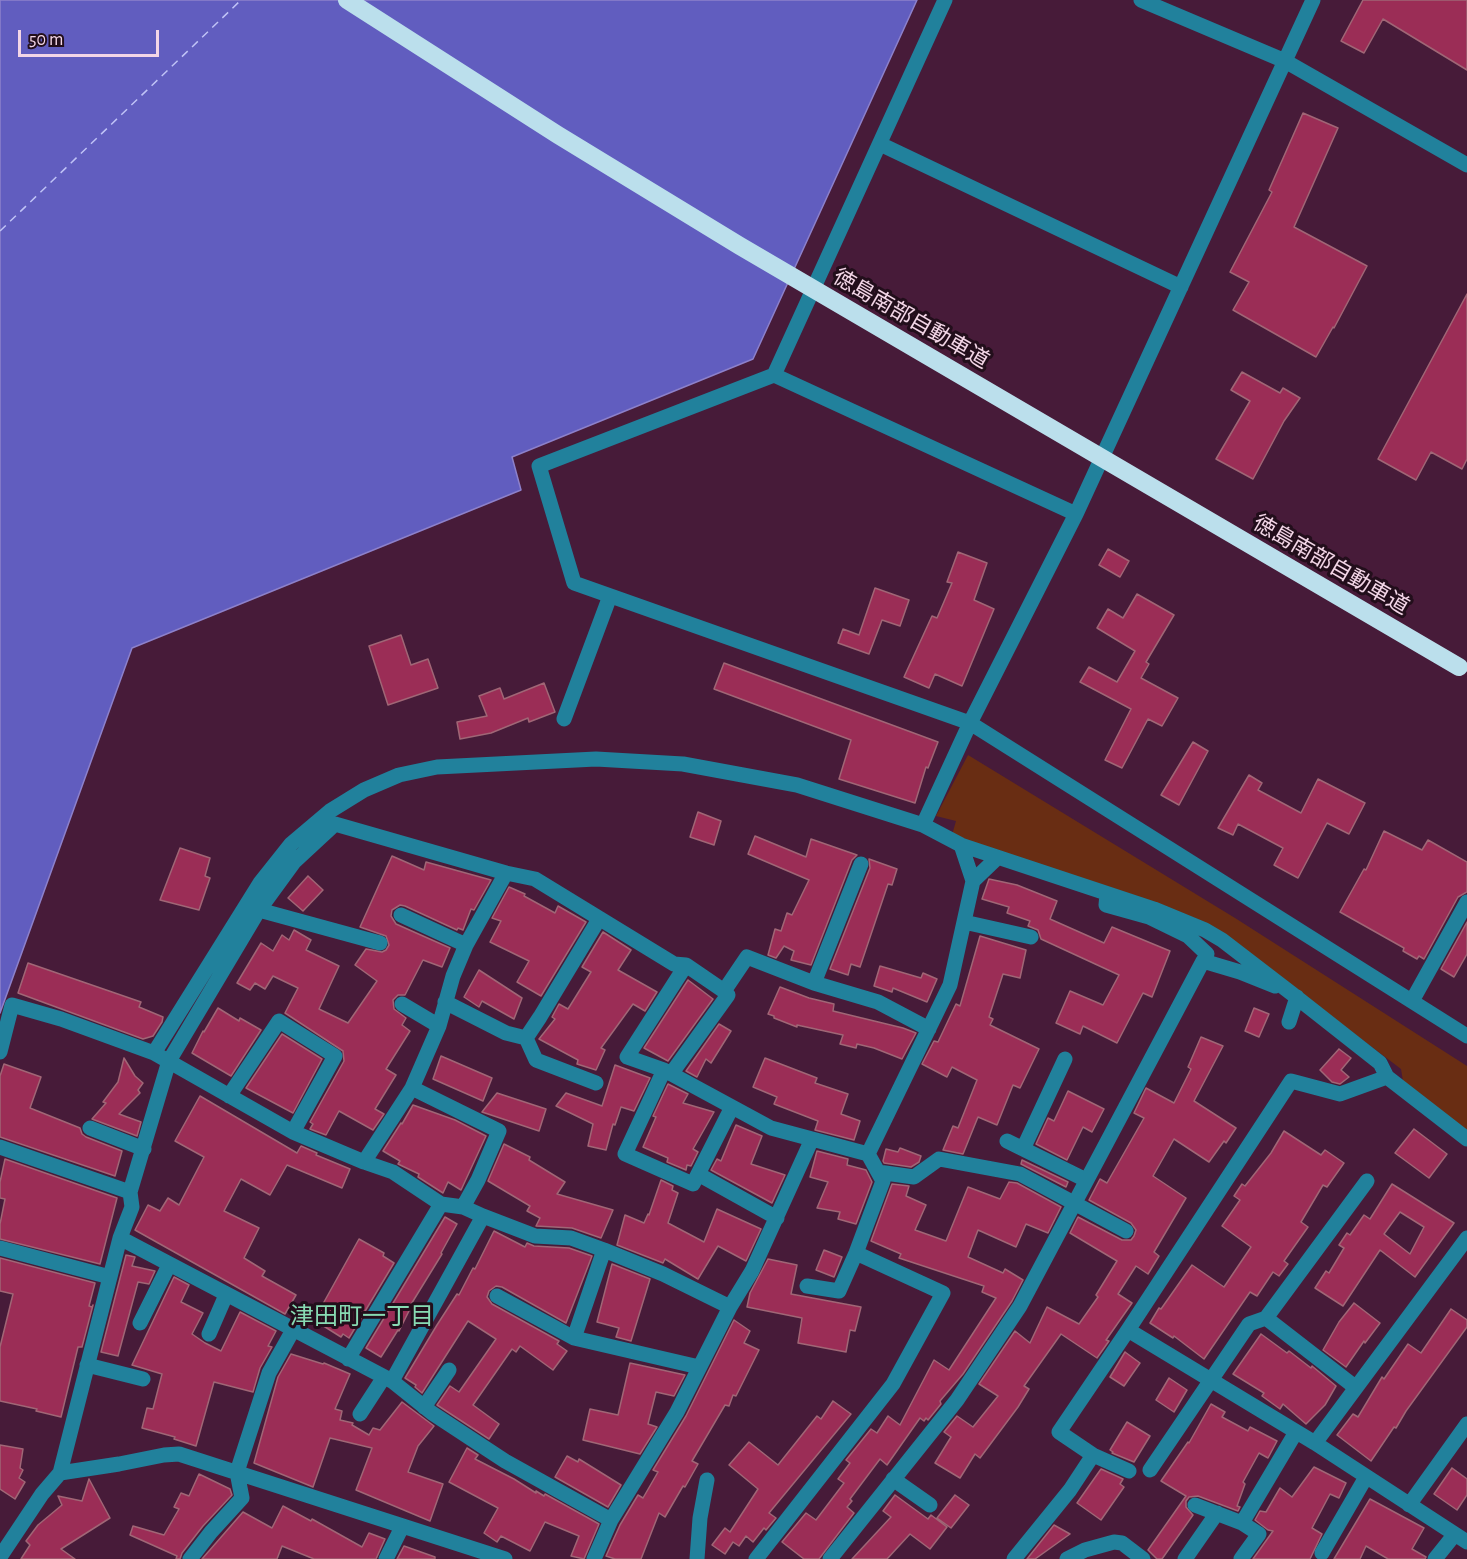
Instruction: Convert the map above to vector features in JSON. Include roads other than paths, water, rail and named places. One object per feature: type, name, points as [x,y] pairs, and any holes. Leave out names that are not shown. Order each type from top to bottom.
[{"type":"highway","name":"徳島南部自動車道","points":[[347,0],[558,135],[740,246],[1459,667]]},
{"type":"street","points":[[945,0],[774,375],[539,466],[574,583],[970,723],[1467,1035]]},
{"type":"street","points":[[1141,0],[1285,61],[1467,165]]},
{"type":"street","points":[[923,825],[970,723],[1076,514],[1313,0]]},
{"type":"street","points":[[880,144],[1181,287]]},
{"type":"street","points":[[774,375],[1076,514]]},
{"type":"street","points":[[564,719],[610,596]]},
{"type":"street","points":[[154,1053],[260,884],[291,844],[330,811],[364,790],[399,775],[437,767],[596,759],[683,764],[797,785],[923,825],[961,845],[1107,894],[1216,936],[1380,1064],[1387,1077],[1467,1139]]},
{"type":"street","points":[[0,1557],[42,1494],[60,1473],[120,1238],[132,1207],[130,1192],[169,1061],[260,910],[294,862],[335,824],[506,873],[535,879],[674,964],[686,965],[728,995],[668,1072],[625,1154],[693,1184],[732,1107]]},
{"type":"street","points":[[868,1154],[950,985],[973,881],[961,845]]},
{"type":"street","points":[[973,881],[997,858]]},
{"type":"street","points":[[814,983],[861,864]]},
{"type":"street","points":[[364,1162],[412,1088],[439,1026],[453,976],[466,945],[506,873]]},
{"type":"street","points":[[1412,1001],[1467,902]]},
{"type":"street","points":[[260,910],[380,943]]},
{"type":"street","points":[[1152,913],[1188,936],[1205,958],[1294,995]]},
{"type":"street","points":[[401,915],[466,945]]},
{"type":"street","points":[[526,1038],[599,919]]},
{"type":"street","points":[[964,922],[1031,937]]},
{"type":"street","points":[[830,1559],[957,1400],[1020,1306],[1216,936]]},
{"type":"street","points":[[724,991],[747,957],[814,983],[878,1002],[928,1029]]},
{"type":"street","points":[[686,965],[627,1057],[668,1072],[771,1128],[868,1154],[883,1181],[856,1253],[838,1291],[807,1286]]},
{"type":"street","points":[[1289,1022],[1294,995]]},
{"type":"street","points":[[445,1002],[506,1034],[526,1038]]},
{"type":"street","points":[[402,1004],[439,1026]]},
{"type":"street","points":[[0,1052],[12,1005],[61,1019],[154,1053],[293,1132],[393,1172],[441,1204],[463,1206],[535,1236],[571,1239],[604,1250],[663,1274],[730,1307]]},
{"type":"street","points":[[229,1096],[279,1021],[335,1056],[293,1132]]},
{"type":"street","points":[[526,1038],[536,1060],[596,1083]]},
{"type":"street","points":[[1023,1149],[1065,1059]]},
{"type":"street","points":[[1129,1471],[1093,1455],[1059,1432],[1291,1081],[1340,1094],[1387,1077]]},
{"type":"street","points":[[412,1088],[499,1131],[478,1180],[463,1206]]},
{"type":"street","points":[[90,1128],[144,1149]]},
{"type":"street","points":[[594,1559],[611,1520],[677,1412],[730,1307],[753,1271],[812,1139]]},
{"type":"street","points":[[1007,1141],[1086,1180]]},
{"type":"street","points":[[0,1147],[130,1192]]},
{"type":"street","points":[[878,1172],[914,1177],[939,1159],[1020,1174],[1126,1231]]},
{"type":"street","points":[[698,1174],[777,1218]]},
{"type":"street","points":[[1150,1470],[1249,1324],[1266,1318],[1367,1181]]},
{"type":"street","points":[[348,1359],[441,1204]]},
{"type":"street","points":[[360,1414],[388,1379],[483,1216]]},
{"type":"street","points":[[120,1238],[388,1379],[424,1407],[505,1461],[611,1520]]},
{"type":"street","points":[[1315,1443],[1467,1238]]},
{"type":"street","points":[[0,1248],[110,1277]]},
{"type":"street","points":[[574,1338],[604,1250]]},
{"type":"street","points":[[756,1559],[893,1384],[943,1293],[856,1253]]},
{"type":"street","points":[[140,1323],[170,1265]]},
{"type":"street","points":[[209,1334],[226,1295]]},
{"type":"street","points":[[497,1296],[574,1338],[699,1367]]},
{"type":"street","points":[[1266,1318],[1355,1387]]},
{"type":"street","points":[[190,1559],[242,1498],[237,1472],[269,1373],[293,1330]]},
{"type":"street","points":[[1128,1330],[1315,1443],[1461,1538],[1435,1559]]},
{"type":"street","points":[[87,1365],[143,1379]]},
{"type":"street","points":[[424,1407],[449,1370]]},
{"type":"street","points":[[1409,1505],[1467,1424]]},
{"type":"street","points":[[1242,1523],[1296,1432]]},
{"type":"street","points":[[60,1473],[179,1454],[498,1558]]},
{"type":"street","points":[[1014,1559],[1070,1490],[1093,1455]]},
{"type":"street","points":[[1322,1553],[1366,1477]]},
{"type":"street","points":[[893,1479],[930,1506]]},
{"type":"street","points":[[697,1559],[700,1518],[707,1480]]},
{"type":"street","points":[[1196,1505],[1242,1523],[1259,1534],[1241,1559]]},
{"type":"street","points":[[1185,1559],[1216,1513]]},
{"type":"street","points":[[386,1559],[402,1527]]},
{"type":"street","points":[[1067,1559],[1085,1550],[1114,1542],[1122,1543],[1143,1559]]},
{"type":"district","name":"津田町一丁目","points":[[362,1317]]}]
